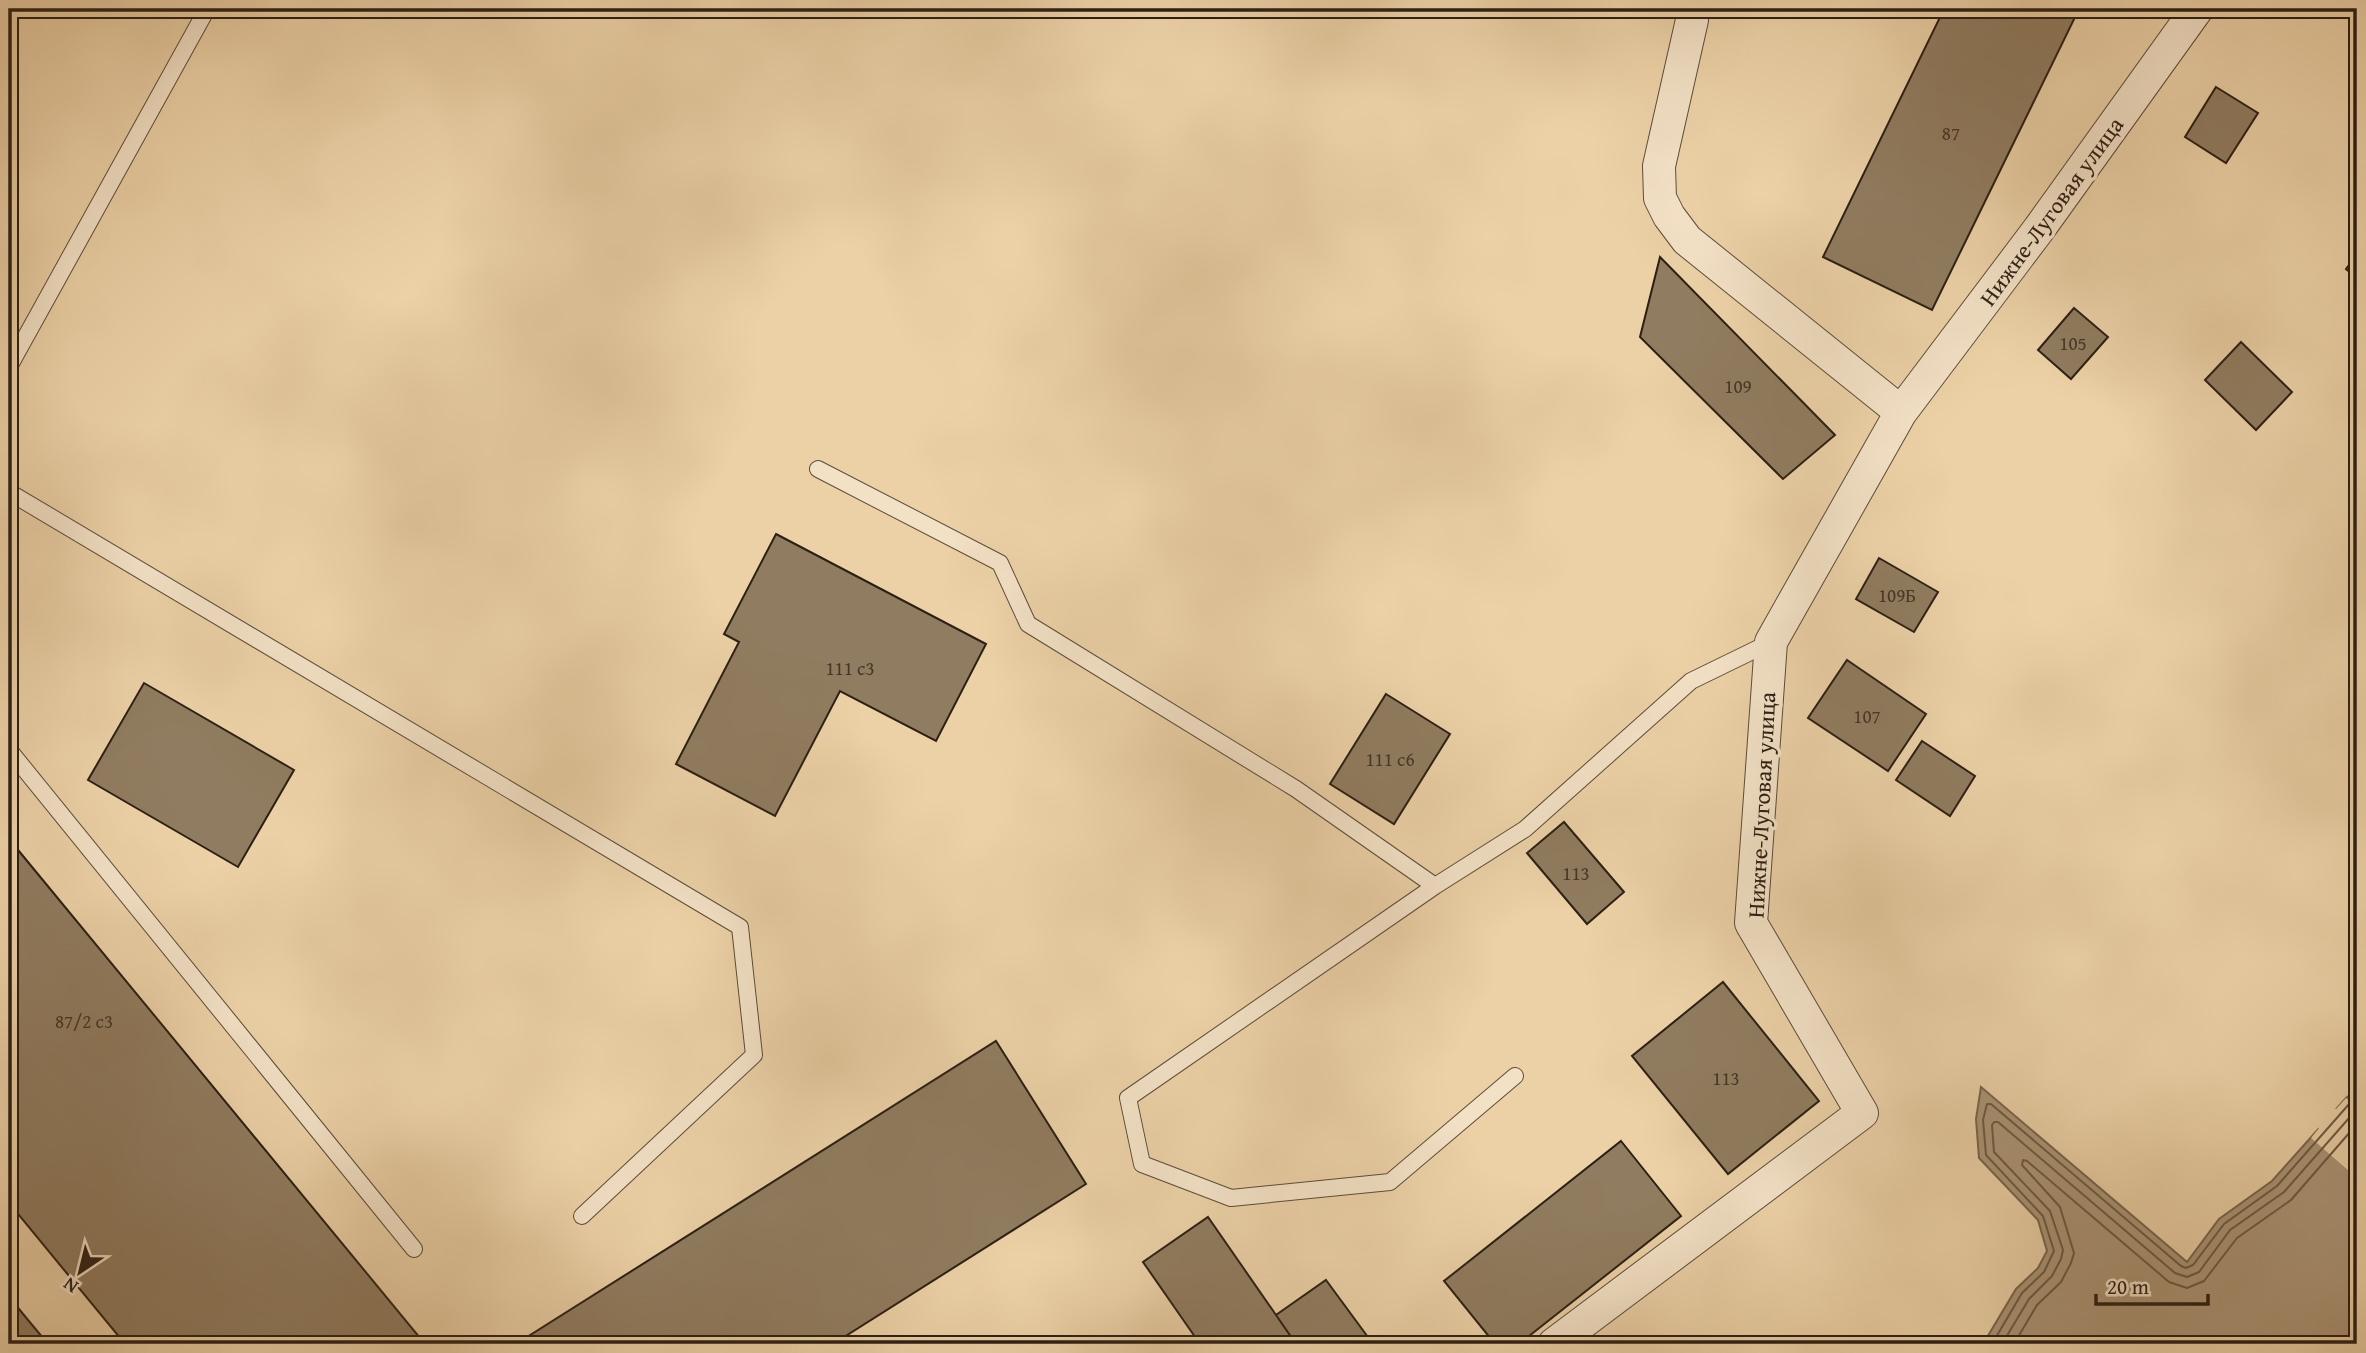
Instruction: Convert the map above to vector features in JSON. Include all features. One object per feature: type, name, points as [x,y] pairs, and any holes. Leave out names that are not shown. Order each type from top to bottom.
[{"type":"street","points":[[1691,9],[1692,20],[1659,166],[1660,198],[1669,216],[1687,240],[1901,412]]},
{"type":"street","name":"Нижне-Луговая улица","points":[[1554,1344],[1863,1113],[1751,923],[1771,642],[1901,412],[2039,229],[2197,9]]},
{"type":"lane","points":[[9,367],[207,9]]},
{"type":"lane","points":[[818,469],[1000,563],[1028,624],[1296,789],[1435,886]]},
{"type":"lane","points":[[9,492],[740,927],[754,1055],[582,1216]]},
{"type":"lane","points":[[1515,1076],[1390,1182],[1231,1198],[1142,1164],[1128,1098],[1435,886],[1524,829],[1691,681],[1771,642]]},
{"type":"lane","points":[[9,750],[414,1249]]},
{"type":"water","points":[[1981,1087],[2187,1262],[2219,1219],[2272,1181],[2357,1089],[2357,1344],[1983,1344],[2016,1289],[2038,1268],[2047,1251],[2038,1220],[1979,1158],[1976,1119]]},
{"type":"pier","points":[[2346,1098],[2357,1108],[2357,1178],[2311,1138],[2319,1128],[2316,1126],[2333,1107],[2336,1109]]},
{"type":"building","points":[[1944,9],[2079,9],[1932,310],[1823,257]]},
{"type":"building","points":[[2216,87],[2258,113],[2226,163],[2185,137]]},
{"type":"building","points":[[2357,254],[2357,278],[2346,269]]},
{"type":"building","points":[[1660,257],[1835,435],[1783,479],[1640,337]]},
{"type":"building","points":[[2074,308],[2108,337],[2071,379],[2038,350]]},
{"type":"building","points":[[2241,342],[2292,392],[2256,430],[2205,380]]},
{"type":"building","points":[[776,534],[986,644],[936,741],[840,691],[775,816],[676,764],[739,642],[724,634]]},
{"type":"building","points":[[1879,558],[1938,592],[1914,632],[1856,599]]},
{"type":"building","points":[[1847,660],[1926,714],[1888,771],[1808,718]]},
{"type":"building","points":[[144,683],[294,770],[238,867],[88,780]]},
{"type":"building","points":[[1386,694],[1450,734],[1394,824],[1330,784]]},
{"type":"building","points":[[1922,741],[1975,776],[1950,816],[1896,780]]},
{"type":"building","points":[[1564,822],[1624,892],[1587,924],[1527,853]]},
{"type":"building","points":[[9,839],[425,1344],[125,1344],[9,1203]]},
{"type":"building","points":[[1723,982],[1819,1101],[1728,1174],[1632,1056]]},
{"type":"building","points":[[996,1041],[1086,1184],[833,1344],[516,1344]]},
{"type":"building","points":[[1621,1141],[1681,1216],[1519,1344],[1495,1344],[1444,1281]]},
{"type":"building","points":[[1208,1217],[1296,1344],[1200,1344],[1143,1262]]},
{"type":"building","points":[[1326,1280],[1373,1344],[1296,1344],[1276,1315]]},
{"type":"building","points":[[9,1297],[48,1344],[9,1344]]}]
